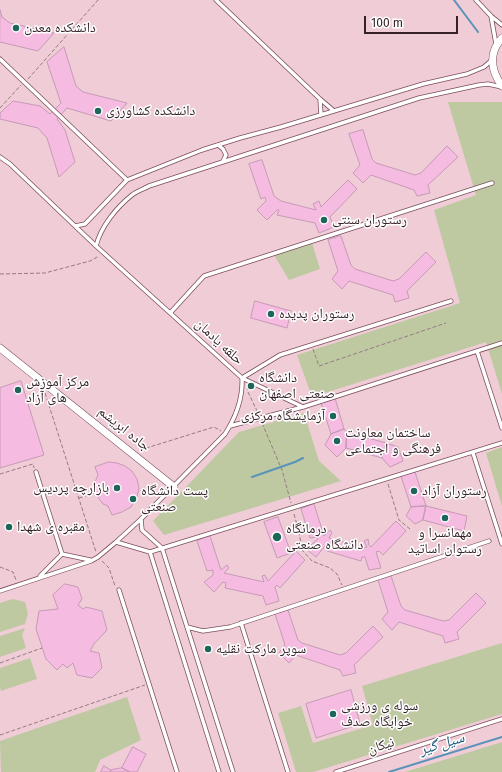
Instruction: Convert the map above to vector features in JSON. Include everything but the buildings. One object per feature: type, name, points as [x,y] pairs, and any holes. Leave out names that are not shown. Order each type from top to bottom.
[{"type":"street","points":[[502,38],[497,45],[492,60],[495,74],[502,86]]},
{"type":"street","name":"جاده ابریشم","points":[[0,348],[174,487]]},
{"type":"lane","points":[[216,0],[334,111]]},
{"type":"lane","points":[[476,0],[490,16],[502,25]]},
{"type":"lane","points":[[490,16],[497,45]]},
{"type":"lane","points":[[0,59],[127,180]]},
{"type":"lane","points":[[75,226],[85,224],[127,180],[240,138],[423,84],[467,74],[484,67],[492,60]]},
{"type":"lane","points":[[96,246],[98,235],[110,219],[133,195],[149,186],[419,98],[479,85],[488,84],[502,86]]},
{"type":"lane","points":[[320,99],[321,115]]},
{"type":"lane","points":[[218,145],[223,149],[226,155],[224,161]]},
{"type":"lane","name":"حلقه یادمان","points":[[0,157],[10,164],[96,246],[171,312],[242,378],[241,401],[225,434],[174,487],[116,542],[98,557],[91,560],[0,591]]},
{"type":"lane","points":[[171,312],[204,276],[492,183]]},
{"type":"lane","points":[[242,378],[280,355],[451,300]]},
{"type":"lane","points":[[230,426],[303,407],[502,343]]},
{"type":"lane","points":[[477,351],[502,428]]},
{"type":"lane","points":[[242,378],[303,407]]},
{"type":"lane","points":[[116,542],[150,552],[502,443]]},
{"type":"lane","points":[[473,453],[502,544]]},
{"type":"lane","points":[[36,472],[62,554]]},
{"type":"lane","points":[[141,519],[142,530],[162,548],[233,772]]},
{"type":"lane","points":[[187,627],[203,631],[230,627],[489,541]]},
{"type":"lane","points":[[150,552],[219,772]]},
{"type":"lane","points":[[62,554],[91,560]]},
{"type":"lane","points":[[39,577],[62,554]]},
{"type":"lane","points":[[119,590],[177,772]]},
{"type":"lane","points":[[241,623],[288,772]]},
{"type":"lane","name":"نیکان","points":[[336,772],[502,719]]},
{"type":"path","points":[[0,108],[98,0]]},
{"type":"path","points":[[0,274],[45,273],[90,261],[104,253]]},
{"type":"path","points":[[312,344],[319,366],[446,323]]},
{"type":"path","points":[[41,380],[98,557],[109,568],[116,591],[119,590]]},
{"type":"path","points":[[132,452],[214,428],[225,434]]},
{"type":"path","points":[[277,457],[299,532],[302,550],[312,561],[330,568],[337,574],[344,589]]},
{"type":"path","points":[[0,474],[33,464],[36,472]]},
{"type":"path","points":[[386,479],[399,520],[410,529]]},
{"type":"path","points":[[78,498],[95,493]]},
{"type":"path","points":[[0,567],[13,572],[18,584]]},
{"type":"path","points":[[0,663],[42,648]]},
{"type":"path","points":[[0,735],[149,684]]},
{"type":"shaded area","name":"دانشگاه صنعتی اصفهان","points":[[0,0],[502,0],[502,772],[0,772]]},
{"type":"green space","points":[[448,102],[502,102],[502,394],[486,342],[312,397],[297,355],[460,303],[434,210],[476,195]]},
{"type":"green space","points":[[312,243],[320,269],[289,280],[274,255]]},
{"type":"green space","points":[[304,413],[319,461],[341,481],[164,535],[153,521],[239,432]]},
{"type":"green space","points":[[502,447],[502,506],[486,453]]},
{"type":"green space","points":[[13,599],[25,602],[28,614],[25,624],[0,632],[0,603]]},
{"type":"green space","points":[[25,628],[22,635],[26,648],[0,657],[0,636]]},
{"type":"green space","points":[[502,643],[502,714],[313,772],[296,772],[278,713],[301,706],[313,743],[373,725],[362,686]]},
{"type":"green space","points":[[30,658],[37,679],[1,691],[0,668]]},
{"type":"green space","points":[[127,697],[141,740],[100,760],[95,772],[1,772],[0,741]]},
{"type":"green space","points":[[502,742],[502,772],[405,772]]},
{"type":"waterway","points":[[454,0],[478,32]]},
{"type":"waterway","points":[[252,477],[303,458]]},
{"type":"waterway","name":"سیل گیر","points":[[389,772],[502,737]]},
{"type":"place","name":"دانشکده معدن","points":[[16,28]]},
{"type":"place","name":"دانشکده کشاورزی","points":[[98,111]]},
{"type":"place","name":"رستوران سنتی","points":[[324,220]]},
{"type":"place","name":"رستوران پدیده","points":[[271,314]]},
{"type":"place","name":"دانشگاه صنعتی اصفهان","points":[[251,386]]},
{"type":"place","name":"مرکز آموزش های آزاد","points":[[18,390]]},
{"type":"place","name":"آزمایشگاه مرکزی","points":[[333,416]]},
{"type":"place","name":"ساختمان معاونت فرهنگی و اجتماعی","points":[[337,441]]},
{"type":"place","name":"بازارچه پردیس","points":[[117,488]]},
{"type":"place","name":"رستوران آزاد","points":[[414,491]]},
{"type":"place","name":"پست دانشگاه صنعتی","points":[[133,499]]},
{"type":"place","name":"مهمانسرا و رستوان اساتید","points":[[445,518]]},
{"type":"place","name":"مقبره ی شهدا","points":[[9,527]]},
{"type":"place","name":"درمانگاه دانشگاه صنعتی","points":[[277,537]]},
{"type":"place","name":"سوپر مارکت نقلیه","points":[[208,649]]},
{"type":"place","name":"سوله ی ورزشی خوابگاه صدف","points":[[333,714]]}]
